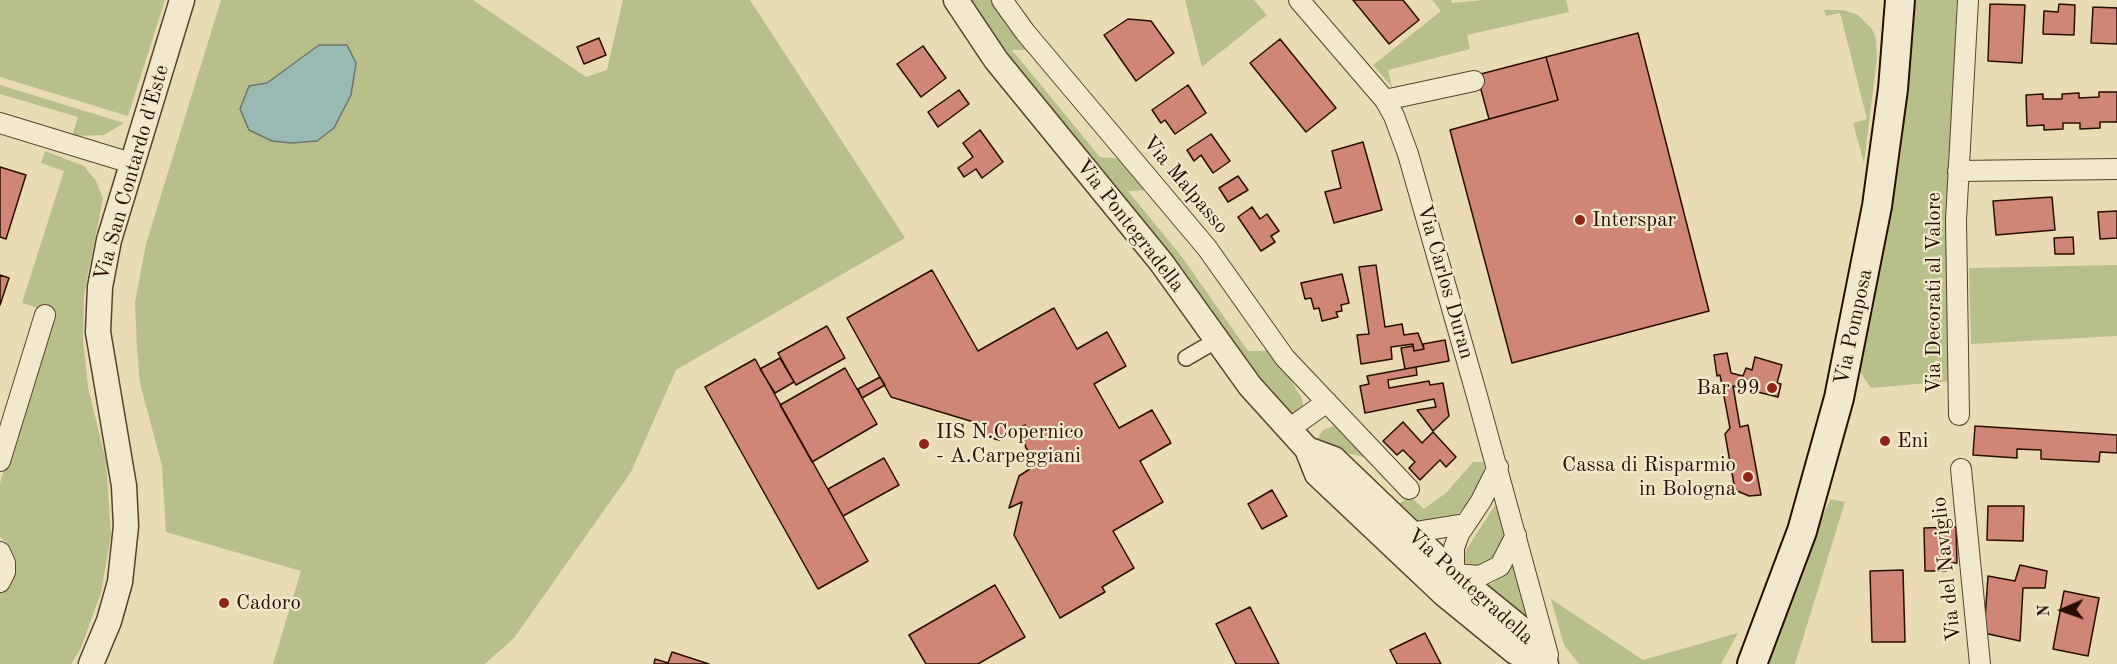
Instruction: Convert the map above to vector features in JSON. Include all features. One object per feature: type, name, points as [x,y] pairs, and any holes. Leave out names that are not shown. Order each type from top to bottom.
[{"type":"main road","name":"Via Pomposa","points":[[1753,657],[1802,531],[1843,378],[1877,206],[1893,90],[1900,0]]},
{"type":"street","name":"Via San Contardo d'Este","points":[[90,664],[109,621],[124,558],[124,486],[103,374],[98,310],[106,251],[182,0]]},
{"type":"street","name":"Via Pontegradella","points":[[956,0],[996,60],[1161,262],[1250,386],[1306,449],[1317,474],[1446,581],[1515,652],[1547,664]]},
{"type":"street","name":"Via Malpasso","points":[[1002,0],[1024,32],[1207,248],[1285,358],[1409,489]]},
{"type":"street","name":"Via Carlos Duran","points":[[1299,0],[1385,100],[1394,116],[1408,153],[1498,467],[1547,664]]},
{"type":"street","name":"Via Decorati al Valore","points":[[1959,416],[1958,171],[1968,0]]},
{"type":"street","points":[[1385,100],[1474,81]]},
{"type":"street","points":[[0,123],[131,163]]},
{"type":"street","name":"Via Decorati al Valore","points":[[1958,171],[2117,169]]},
{"type":"street","points":[[0,461],[45,315]]},
{"type":"street","points":[[1186,358],[1217,340]]},
{"type":"street","points":[[1289,429],[1328,402]]},
{"type":"street","name":"Via Pontegradella","points":[[1306,449],[1334,459],[1409,533],[1446,581]]},
{"type":"street","points":[[1498,467],[1454,548],[1446,581],[1480,576],[1500,566],[1516,535]]},
{"type":"street","name":"Via del Naviglio","points":[[1961,469],[1980,664]]},
{"type":"street","points":[[1409,533],[1465,524]]},
{"type":"street","points":[[0,552],[4,558],[5,572],[0,582]]},
{"type":"green space","points":[[0,0],[165,0],[128,116],[0,77]]},
{"type":"green space","points":[[221,0],[473,0],[586,77],[607,70],[623,0],[750,0],[905,238],[676,370],[631,472],[514,638],[485,664],[273,664],[301,571],[166,532],[162,466],[140,383],[137,349],[135,302],[146,244]]},
{"type":"green space","points":[[967,0],[995,0],[1032,50],[1012,50],[1100,157],[1124,159],[1149,190],[1128,191],[1182,257],[1248,351],[1273,351],[1301,397],[1304,409],[1293,417],[1273,395],[1153,234],[1002,53]]},
{"type":"green space","points":[[1185,0],[1254,0],[1267,15],[1202,67]]},
{"type":"green space","points":[[1432,0],[1451,0],[1452,3],[1483,0],[1566,0],[1569,12],[1467,35],[1470,49],[1388,70],[1392,87],[1373,65],[1441,11]]},
{"type":"green space","points":[[1916,0],[1957,0],[1949,167],[1951,381],[1871,388],[1858,369],[1900,159]]},
{"type":"green space","points":[[1824,10],[1843,10],[1858,15],[1872,29],[1876,39],[1877,58],[1864,163],[1853,123],[1867,119],[1840,13],[1826,16]]},
{"type":"green space","points":[[0,85],[124,123],[104,135],[72,136],[78,117],[0,94]]},
{"type":"green space","points":[[45,151],[84,166],[96,181],[103,199],[84,294],[83,339],[88,387],[106,461],[111,535],[101,593],[81,648],[71,664],[0,664],[0,592],[5,589],[12,568],[8,544],[0,537],[0,483],[53,313],[22,303],[64,171],[41,163]]},
{"type":"green space","points":[[2117,265],[2117,336],[1971,344],[1969,268]]},
{"type":"green space","points":[[1336,425],[1364,457],[1324,448],[1318,438],[1323,430]]},
{"type":"green space","points":[[1473,462],[1485,462],[1482,483],[1468,505],[1452,518],[1412,523],[1395,507],[1410,496],[1424,509],[1447,492]]},
{"type":"green space","points":[[1499,499],[1507,532],[1497,560],[1466,574],[1463,561],[1466,550]]},
{"type":"green space","points":[[1830,499],[1845,502],[1795,664],[1763,664]]},
{"type":"green space","points":[[1517,557],[1531,629],[1480,585],[1492,584],[1511,568]]},
{"type":"green space","points":[[1551,599],[1643,660],[1738,633],[1721,664],[1579,664],[1564,645]]},
{"type":"water","points":[[319,45],[347,45],[356,63],[351,95],[334,128],[317,141],[291,143],[272,141],[249,130],[240,109],[249,86],[267,83]]},
{"type":"building","points":[[1353,0],[1403,0],[1419,20],[1389,44]]},
{"type":"building","points":[[1990,4],[2025,5],[2022,63],[1988,61]]},
{"type":"building","points":[[2059,4],[2075,5],[2074,35],[2043,34],[2044,11],[2058,12]]},
{"type":"building","points":[[2093,7],[2117,8],[2117,44],[2091,43]]},
{"type":"building","points":[[1128,19],[1151,21],[1174,53],[1136,81],[1104,35]]},
{"type":"building","name":"Interspar","points":[[1638,33],[1709,311],[1512,363],[1450,130],[1558,100],[1546,57]]},
{"type":"building","points":[[599,38],[606,55],[584,64],[577,47]]},
{"type":"building","points":[[1280,39],[1336,108],[1306,132],[1250,63]]},
{"type":"building","points":[[923,46],[946,78],[921,97],[897,64]]},
{"type":"building","points":[[1546,57],[1558,100],[1489,119],[1477,75]]},
{"type":"building","points":[[1188,85],[1206,113],[1175,134],[1165,120],[1161,123],[1152,110]]},
{"type":"building","points":[[959,90],[969,104],[938,127],[928,112]]},
{"type":"building","points":[[2099,92],[2117,92],[2117,122],[2100,122],[2100,128],[2080,129],[2080,123],[2063,123],[2063,129],[2044,130],[2044,125],[2027,126],[2026,95],[2043,94],[2043,99],[2062,99],[2062,94],[2079,93],[2079,98],[2099,97]]},
{"type":"building","points":[[980,130],[1003,162],[982,178],[976,169],[964,177],[958,168],[973,157],[963,143]]},
{"type":"building","points":[[1211,134],[1230,161],[1213,173],[1201,155],[1194,161],[1187,150]]},
{"type":"building","points":[[1363,142],[1382,210],[1334,223],[1325,192],[1341,188],[1332,151]]},
{"type":"building","points":[[0,167],[26,175],[6,239],[0,237]]},
{"type":"building","points":[[1238,176],[1248,190],[1228,202],[1219,188]]},
{"type":"building","points":[[2052,197],[2055,230],[1996,235],[1993,201]]},
{"type":"building","points":[[1252,207],[1260,219],[1267,214],[1279,231],[1271,236],[1275,242],[1261,251],[1238,217]]},
{"type":"building","points":[[2117,211],[2117,238],[2100,239],[2098,212]]},
{"type":"building","points":[[2073,237],[2074,254],[2055,254],[2054,238]]},
{"type":"building","points":[[1376,265],[1385,327],[1402,324],[1404,335],[1418,333],[1424,349],[1414,351],[1413,344],[1391,347],[1392,359],[1361,364],[1357,335],[1369,334],[1359,267]]},
{"type":"building","points":[[932,270],[978,351],[1054,308],[1077,349],[1107,332],[1126,366],[1094,384],[1119,428],[1152,410],[1171,443],[1140,461],[1163,502],[1113,531],[1134,568],[1102,587],[1105,592],[1060,618],[1014,535],[1022,502],[1009,508],[1019,476],[1045,459],[1033,456],[1026,448],[1023,438],[1025,425],[999,440],[984,436],[977,423],[891,397],[847,318]]},
{"type":"building","points":[[1342,274],[1349,303],[1341,305],[1342,311],[1336,312],[1338,317],[1322,321],[1319,308],[1314,309],[1311,298],[1305,299],[1301,283]]},
{"type":"building","points":[[0,275],[9,278],[0,305]]},
{"type":"building","points":[[827,326],[845,358],[796,385],[778,353]]},
{"type":"building","points":[[1445,340],[1449,361],[1405,369],[1401,348],[1413,346],[1414,351],[1424,349],[1423,344]]},
{"type":"building","points":[[1727,353],[1731,373],[1743,376],[1746,368],[1752,370],[1755,357],[1782,365],[1777,383],[1781,384],[1778,397],[1733,386],[1740,427],[1748,425],[1761,495],[1749,496],[1735,490],[1725,434],[1730,428],[1714,355]]},
{"type":"building","points":[[780,358],[794,382],[775,393],[760,369]]},
{"type":"building","points":[[755,359],[868,561],[818,589],[705,387]]},
{"type":"building","points":[[1416,367],[1417,375],[1388,380],[1389,388],[1429,381],[1430,385],[1443,383],[1449,416],[1433,431],[1417,410],[1436,407],[1434,399],[1365,413],[1360,386],[1369,384],[1367,376]]},
{"type":"building","points":[[845,368],[877,424],[812,462],[780,405]]},
{"type":"building","points":[[880,377],[885,385],[862,398],[858,389]]},
{"type":"building","points":[[1403,422],[1422,443],[1433,432],[1456,457],[1446,467],[1440,460],[1420,480],[1409,468],[1415,462],[1403,450],[1397,455],[1383,441]]},
{"type":"building","points":[[1975,426],[2117,435],[2117,453],[2100,452],[2099,462],[2041,459],[2041,450],[2017,449],[2017,458],[1973,455]]},
{"type":"building","points":[[884,458],[899,485],[843,516],[828,489]]},
{"type":"building","points":[[1272,490],[1287,516],[1262,529],[1248,504]]},
{"type":"building","points":[[1988,506],[2024,506],[2023,541],[1987,540]]},
{"type":"building","points":[[1956,527],[1957,563],[1946,563],[1946,571],[1925,571],[1924,528]]},
{"type":"building","points":[[2020,565],[2047,571],[2045,588],[2023,588],[2020,641],[1984,633],[1988,576],[2015,581]]},
{"type":"building","points":[[1903,570],[1905,642],[1872,642],[1870,571]]},
{"type":"building","points":[[995,585],[1025,637],[978,664],[926,664],[909,635]]},
{"type":"building","points":[[2064,591],[2099,598],[2088,656],[2053,649]]},
{"type":"building","points":[[1250,607],[1279,664],[1236,664],[1216,624]]},
{"type":"building","points":[[1425,633],[1441,664],[1397,664],[1390,650]]},
{"type":"building","points":[[672,652],[709,664],[654,664],[655,659],[668,663]]},
{"type":"place","name":"Interspar","points":[[1580,220]]},
{"type":"place","name":"Bar 99","points":[[1772,388]]},
{"type":"place","name":"Eni","points":[[1885,441]]},
{"type":"place","name":"IIS N.Copernico - A.Carpeggiani","points":[[924,444]]},
{"type":"place","name":"Cassa di Risparmio in Bologna","points":[[1748,477]]},
{"type":"place","name":"Cadoro","points":[[224,603]]}]
